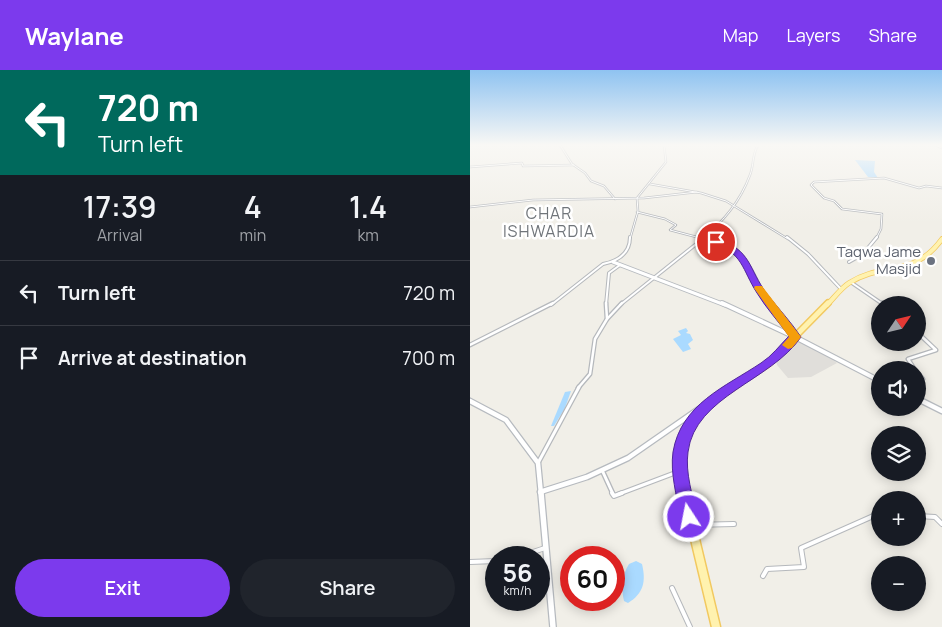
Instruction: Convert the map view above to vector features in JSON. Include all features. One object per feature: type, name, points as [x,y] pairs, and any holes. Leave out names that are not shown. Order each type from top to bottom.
[{"type":"main road","points":[[714,627],[680,471],[680,452],[685,434],[704,406],[768,364],[850,282],[903,269],[934,252],[942,239]]},
{"type":"street","points":[[582,171],[591,181],[604,186],[615,199]]},
{"type":"street","points":[[470,345],[551,305],[594,274],[603,264],[613,262],[630,247],[630,235],[637,212],[637,198],[659,171]]},
{"type":"street","points":[[538,463],[567,413],[576,391],[590,374],[595,339],[607,319],[622,303],[685,255],[723,221],[736,206],[751,171]]},
{"type":"street","points":[[849,262],[860,257],[878,238],[883,227],[882,214],[842,209],[834,201],[824,198],[811,186],[814,182],[878,178],[919,188],[925,188],[926,186],[942,188]]},
{"type":"street","points":[[650,184],[698,192],[736,206],[800,246],[819,263],[837,287],[842,289]]},
{"type":"street","points":[[470,207],[533,200],[637,198],[698,192]]},
{"type":"street","points":[[637,212],[665,219],[676,225],[670,230],[728,245],[737,252],[750,268],[761,292],[796,337]]},
{"type":"street","points":[[613,262],[721,303],[796,337],[871,376]]},
{"type":"street","points":[[607,319],[605,309],[610,282],[609,273],[620,265]]},
{"type":"street","points":[[850,282],[871,296]]},
{"type":"street","points":[[909,361],[908,359],[936,350],[926,341]]},
{"type":"street","points":[[470,401],[506,420],[538,463],[545,546]]},
{"type":"street","points":[[926,403],[942,411]]},
{"type":"street","points":[[540,492],[602,470],[628,458],[704,406]]},
{"type":"street","points":[[602,470],[614,496],[680,471]]},
{"type":"street","points":[[926,516],[935,517],[942,524]]},
{"type":"street","points":[[763,576],[767,569],[804,567],[801,548],[871,517]]},
{"type":"street","points":[[691,525],[705,523],[734,524]]},
{"type":"street","points":[[470,562],[485,561]]},
{"type":"street","points":[[672,588],[690,627]]},
{"type":"street","points":[[550,597],[553,627]]},
{"type":"shaded area","points":[[797,339],[826,354],[837,363],[811,377],[788,378],[777,365],[776,360]]},
{"type":"water","points":[[863,171],[874,171],[878,178],[868,177]]},
{"type":"water","points":[[686,328],[688,331],[686,333],[690,334],[693,340],[688,344],[691,349],[683,352],[673,339],[681,335],[678,331]]},
{"type":"water","points":[[571,391],[565,408],[554,426],[551,426],[565,392]]},
{"type":"water","points":[[636,561],[642,564],[644,581],[641,591],[628,603],[625,602],[625,574],[629,564]]},
{"type":"slow traffic","points":[[759,288],[796,337],[788,345]]},
{"type":"place","name":"Taqwa Jame Masjid","points":[[931,261]]},
{"type":"district","name":"CHAR ISHWARDIA","points":[[549,222]]},
{"type":"route","points":[[689,517],[680,471],[680,452],[685,434],[693,420],[704,406],[768,364],[796,337],[761,292],[745,260],[730,246],[716,242]]}]
